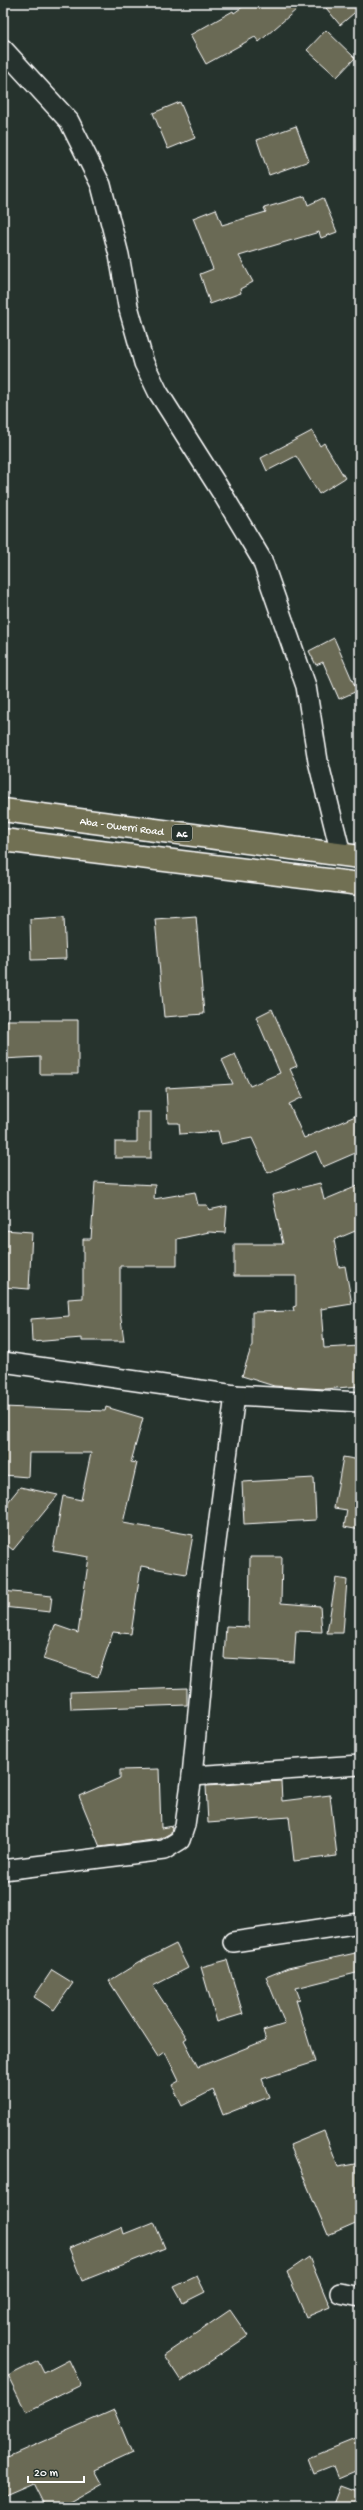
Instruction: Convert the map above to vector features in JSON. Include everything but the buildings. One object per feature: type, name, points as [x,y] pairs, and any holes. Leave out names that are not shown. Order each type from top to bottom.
[{"type":"highway","name":"Aba - Owerri Road","points":[[3,810],[350,856]]},
{"type":"highway","points":[[3,840],[360,884]]},
{"type":"street","points":[[3,49],[69,121],[101,185],[119,255],[128,306],[144,363],[158,392],[222,493],[262,560],[306,686],[318,761],[350,856]]},
{"type":"street","points":[[3,1362],[235,1395],[360,1402]]},
{"type":"street","points":[[3,1870],[164,1850],[180,1840],[185,1825],[192,1776],[209,1596],[235,1395]]},
{"type":"street","points":[[192,1776],[360,1765]]},
{"type":"street","points":[[233,1942],[360,1923]]},
{"type":"street","points":[[340,2293],[360,2297]]}]
